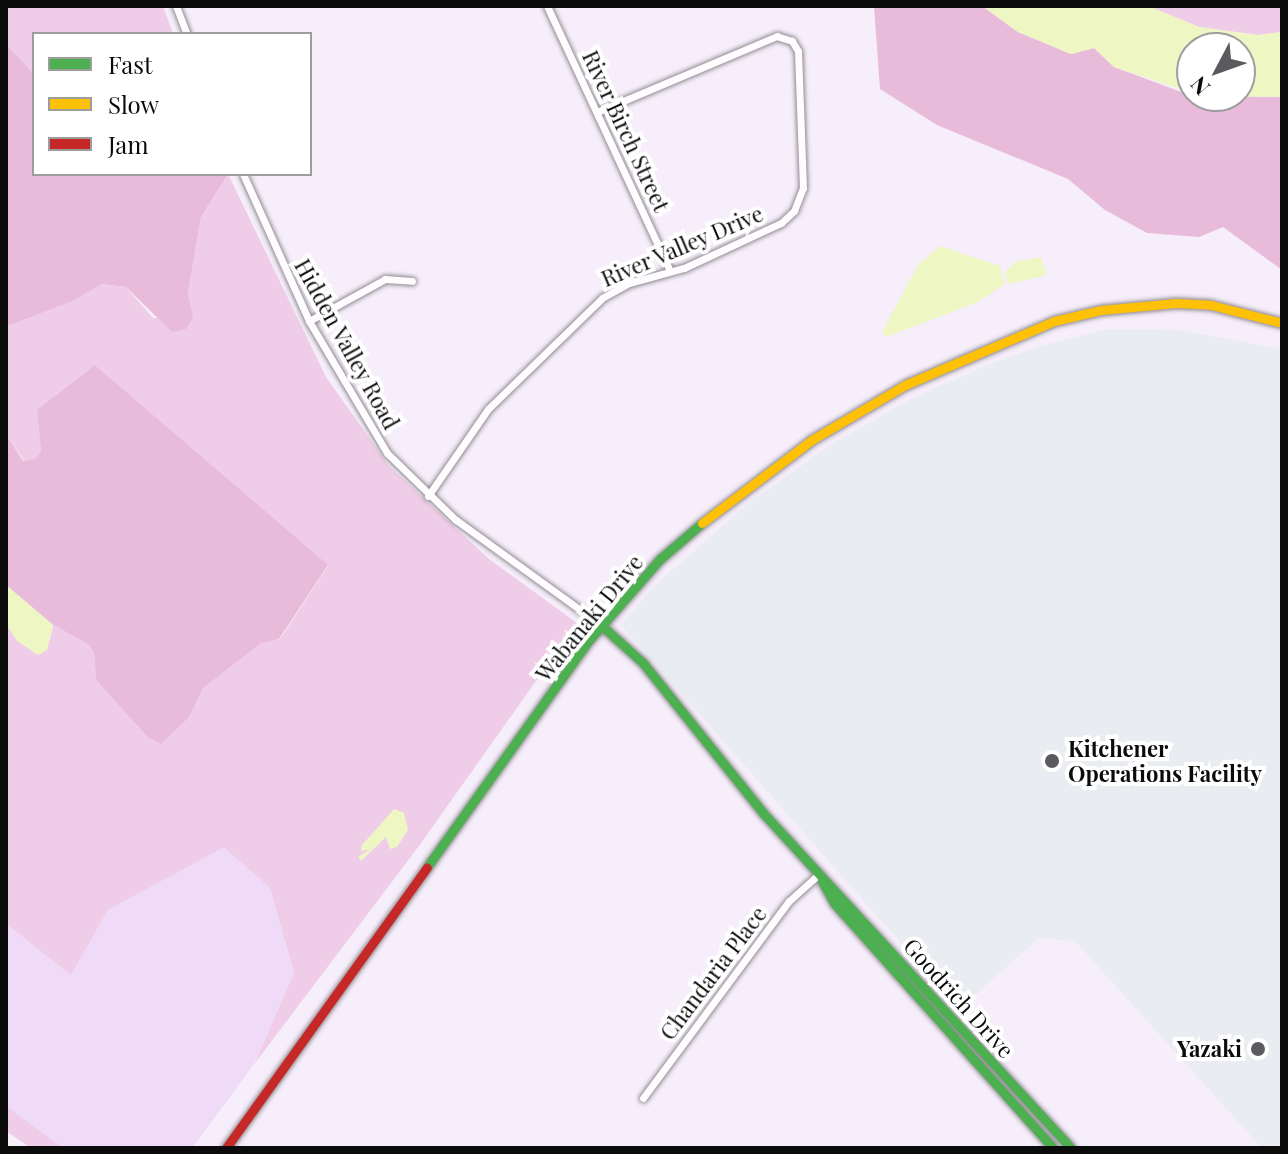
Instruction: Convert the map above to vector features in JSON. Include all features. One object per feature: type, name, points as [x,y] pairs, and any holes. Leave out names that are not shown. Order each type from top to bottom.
[{"type":"street","points":[[176,6],[186,32]]},
{"type":"street","name":"River Birch Street","points":[[547,6],[670,271]]},
{"type":"street","name":"River Valley Drive","points":[[428,496],[488,409],[602,298],[781,223],[794,211],[803,188],[798,51],[792,41],[777,36],[597,112]]},
{"type":"street","name":"Hidden Valley Road","points":[[244,176],[309,321],[371,430],[428,496],[601,625]]},
{"type":"street","points":[[309,321],[385,279],[412,281]]},
{"type":"street","name":"Wabanaki Drive","points":[[226,1148],[601,625],[660,559],[788,456],[905,385],[976,351],[1054,321],[1141,305],[1211,305],[1282,323]]},
{"type":"street","name":"Goodrich Drive","points":[[601,625],[643,663],[818,875],[834,903],[1053,1148]]},
{"type":"street","name":"Goodrich Drive","points":[[818,875],[842,893],[1071,1148]]},
{"type":"street","name":"Chandaria Place","points":[[643,1098],[789,901],[818,875]]},
{"type":"shaded area","points":[[7,6],[163,6],[172,32],[32,32],[32,72],[6,44]]},
{"type":"shaded area","points":[[874,6],[982,6],[1018,32],[1071,54],[1094,48],[1114,67],[1176,90],[1176,112],[1256,112],[1256,97],[1282,97],[1282,270],[1223,227],[1199,237],[1147,233],[1105,210],[1068,179],[937,125],[880,89]]},
{"type":"shaded area","points":[[982,6],[1148,6],[1199,27],[1236,32],[1176,32],[1176,88],[1114,67],[1094,48],[1071,54],[1018,32]]},
{"type":"shaded area","points":[[1148,6],[1282,6],[1282,32],[1258,35],[1256,32],[1199,27]]},
{"type":"shaded area","points":[[1282,32],[1282,97],[1256,97],[1256,35]]},
{"type":"shaded area","points":[[6,44],[32,72],[32,176],[227,176],[201,217],[188,293],[193,318],[186,329],[172,332],[126,287],[101,284],[75,300],[6,327]]},
{"type":"shaded area","points":[[229,176],[326,377],[389,466],[489,559],[577,623],[419,846],[255,1063],[294,973],[270,888],[224,847],[108,910],[71,975],[6,924],[6,624],[17,637],[50,640],[53,625],[88,644],[94,653],[96,680],[116,699],[189,717],[202,688],[260,644],[280,639],[328,566],[95,365],[38,410],[41,450],[35,459],[24,461],[6,434],[6,327],[75,300],[100,284],[126,287],[153,318],[192,318],[188,293],[201,217]]},
{"type":"shaded area","points":[[940,246],[1000,266],[1005,284],[978,302],[886,337],[882,332],[918,265]]},
{"type":"shaded area","points":[[1041,257],[1047,275],[1008,284],[1005,272],[1015,262]]},
{"type":"shaded area","points":[[1108,329],[1179,330],[1282,349],[1282,1148],[1262,1148],[1075,941],[1039,938],[959,1009],[621,625],[654,586],[750,502],[829,446],[912,398],[983,367],[1040,346]]},
{"type":"shaded area","points":[[95,365],[328,565],[279,639],[260,644],[203,688],[189,717],[161,744],[148,737],[96,680],[94,653],[88,644],[53,625],[6,585],[6,434],[23,461],[35,459],[41,450],[37,410]]},
{"type":"shaded area","points":[[6,585],[53,625],[47,650],[38,655],[17,641],[6,624]]},
{"type":"shaded area","points":[[394,809],[404,813],[408,830],[397,847],[390,849],[386,837],[361,861],[358,857],[370,849],[361,851],[362,845]]},
{"type":"shaded area","points":[[224,846],[270,888],[294,974],[255,1063],[192,1148],[63,1148],[6,1106],[6,924],[71,975],[108,910]]},
{"type":"shaded area","points":[[6,1106],[63,1148],[31,1148],[6,1131]]},
{"type":"traffic: fast","points":[[427,867],[589,640],[660,559],[702,523]]},
{"type":"traffic: fast","points":[[601,625],[643,663],[763,813],[1071,1148]]},
{"type":"traffic: fast","points":[[822,881],[834,903],[1053,1148]]},
{"type":"traffic: slow","points":[[702,523],[813,439],[905,385],[1054,321],[1101,310],[1176,303],[1211,305],[1282,323]]},
{"type":"traffic: jam","points":[[226,1148],[427,867]]},
{"type":"place","name":"Kitchener Operations Facility","points":[[1052,761]]},
{"type":"place","name":"Yazaki","points":[[1258,1049]]}]
